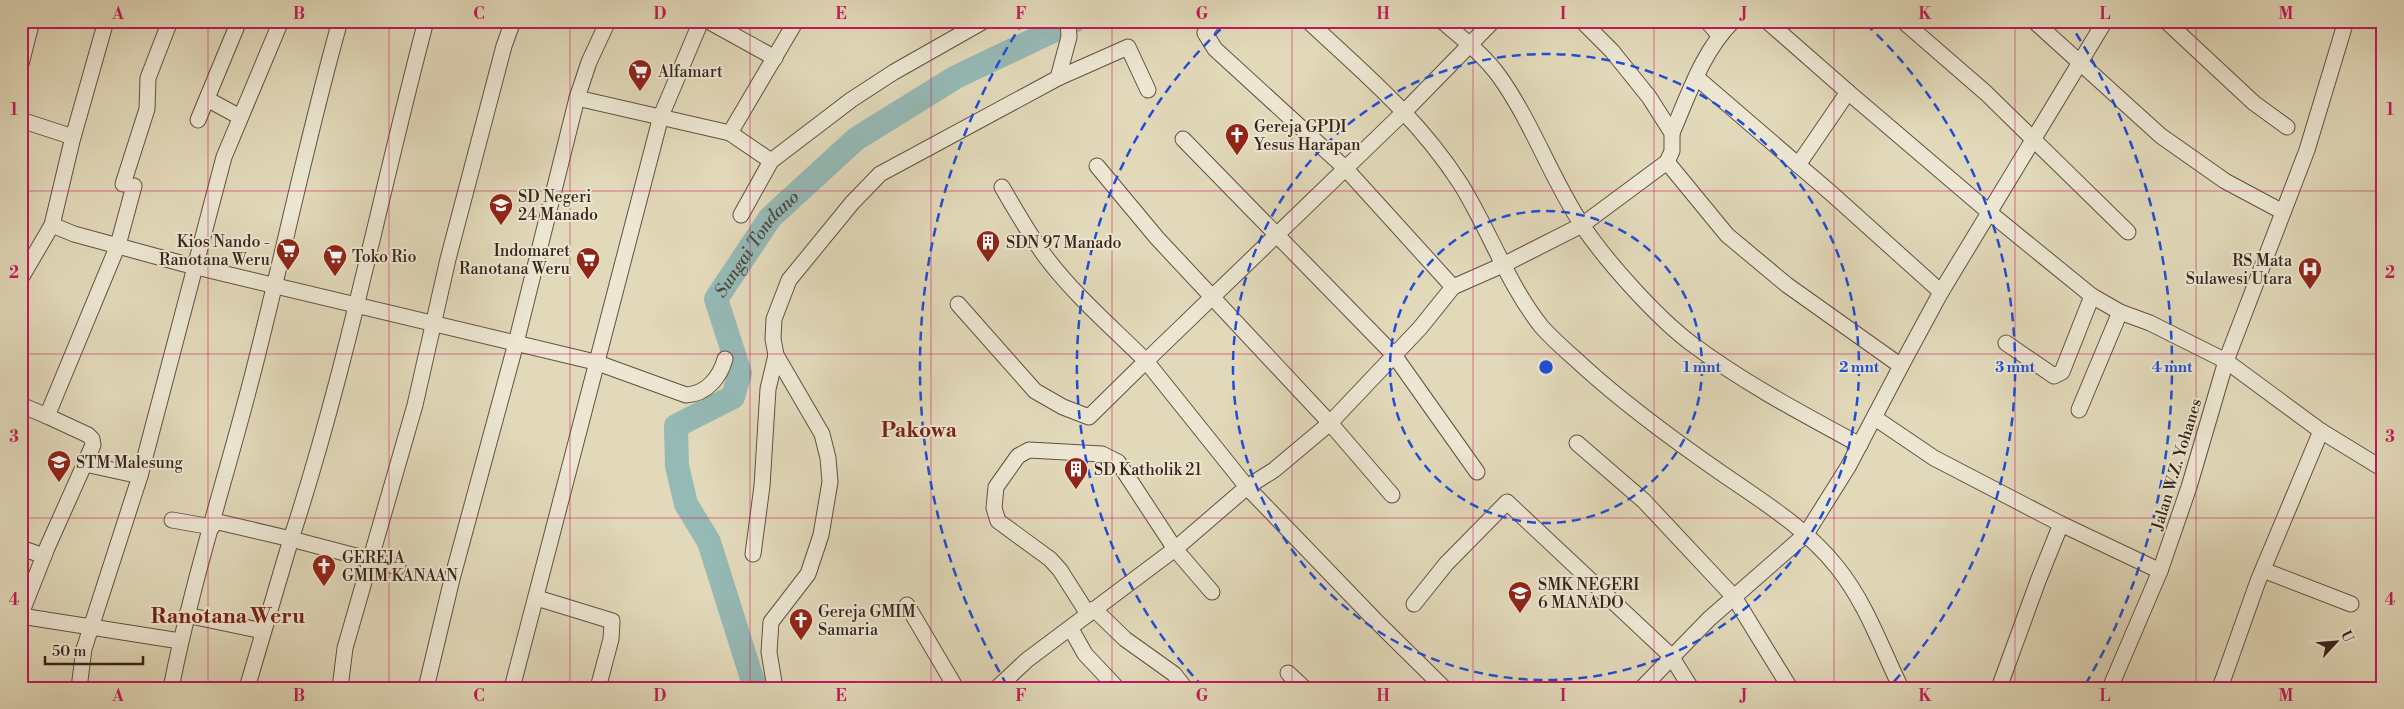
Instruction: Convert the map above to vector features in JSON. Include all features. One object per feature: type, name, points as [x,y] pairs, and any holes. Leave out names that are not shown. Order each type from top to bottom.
[{"type":"street","points":[[21,64],[32,21]]},
{"type":"street","points":[[21,278],[52,225],[73,137],[106,21]]},
{"type":"street","points":[[47,416],[118,245],[128,185],[147,109],[148,78],[170,21]]},
{"type":"street","points":[[198,120],[239,21]]},
{"type":"street","points":[[79,688],[81,664],[140,476],[224,157],[281,21]]},
{"type":"street","points":[[171,688],[186,615],[213,524],[276,285],[316,110],[340,21]]},
{"type":"street","points":[[247,688],[291,539],[316,463],[357,306],[403,107],[426,21]]},
{"type":"street","points":[[340,688],[344,648],[414,405],[448,259],[480,134],[513,21]]},
{"type":"street","points":[[426,688],[452,579],[516,343],[577,98],[589,62],[608,21]]},
{"type":"street","points":[[512,688],[537,598],[596,362],[661,116],[701,21]]},
{"type":"street","points":[[708,21],[775,58]]},
{"type":"street","points":[[730,133],[796,21]]},
{"type":"street","points":[[741,216],[771,161],[851,100],[894,72],[984,21]]},
{"type":"street","points":[[1058,78],[1068,37],[1068,21]]},
{"type":"street","points":[[1213,21],[1205,33],[1215,49],[1345,168],[1453,287]]},
{"type":"street","points":[[1308,21],[1405,111],[1438,151],[1479,214],[1541,326],[1650,423],[1781,513],[1806,534],[1838,568],[1879,637],[1901,688]]},
{"type":"street","points":[[1442,21],[1468,44],[1499,76],[1582,224],[1629,282],[1691,344],[1779,401],[1860,445]]},
{"type":"street","points":[[958,304],[1035,391],[1063,407],[1089,417],[1405,111],[1468,44],[1493,21]]},
{"type":"street","points":[[1582,21],[1612,51],[1649,97],[1672,133]]},
{"type":"street","points":[[1707,21],[1719,35]]},
{"type":"street","points":[[1000,687],[1027,660],[1071,629],[1091,611],[1175,549],[1247,487],[1274,470],[1330,423],[1394,355],[1453,287],[1505,264],[1582,224],[1667,162],[1672,150],[1672,133],[1703,60],[1719,35],[1733,21]]},
{"type":"street","points":[[1767,21],[1990,213],[2092,296],[2120,312],[2150,323],[2226,361],[2321,431],[2383,469]]},
{"type":"street","points":[[1903,21],[1979,86],[2128,232]]},
{"type":"street","points":[[2034,21],[2120,101],[2181,152],[2225,181],[2283,212]]},
{"type":"street","points":[[1642,688],[1671,656],[1734,597],[1806,534],[1860,445],[1941,292],[2105,21]]},
{"type":"street","points":[[2166,21],[2254,103],[2287,127]]},
{"type":"street","name":"Jalan W.Z. Yohanes","points":[[2110,688],[2160,571],[2189,488],[2226,361],[2307,150],[2346,21]]},
{"type":"street","points":[[776,688],[769,652],[771,622],[808,574],[821,535],[830,482],[828,458],[822,434],[776,354],[773,339],[774,318],[789,280],[852,203],[880,174],[1058,78],[1128,47],[1148,90]]},
{"type":"street","points":[[1696,77],[1941,292]]},
{"type":"street","points":[[1798,165],[1848,92]]},
{"type":"street","points":[[577,98],[730,133],[771,161]]},
{"type":"street","points":[[207,99],[240,117]]},
{"type":"street","points":[[21,120],[73,137]]},
{"type":"street","points":[[1183,139],[1394,355],[1477,472]]},
{"type":"street","points":[[1667,162],[1727,234],[1787,285],[1901,366]]},
{"type":"street","points":[[1097,166],[1157,238],[1330,423],[1392,494]]},
{"type":"street","points":[[1002,187],[1025,227],[1046,257],[1077,293],[1146,362],[1247,487],[1374,620],[1444,688]]},
{"type":"street","points":[[52,225],[74,234],[194,266],[596,362],[690,395],[702,390],[717,378],[725,359]]},
{"type":"street","points":[[2006,343],[2044,370],[2057,376],[2062,372],[2092,296]]},
{"type":"street","points":[[2079,410],[2120,312]]},
{"type":"street","points":[[753,554],[762,486],[768,389],[776,354]]},
{"type":"street","points":[[21,405],[92,439],[93,445],[44,556],[21,615],[180,641]]},
{"type":"street","points":[[1875,418],[1934,458],[2061,524],[2160,571]]},
{"type":"street","points":[[2220,688],[2263,570],[2321,431]]},
{"type":"street","points":[[1577,443],[1644,501],[1734,597],[1790,688]]},
{"type":"street","points":[[1185,688],[1174,674],[1125,639],[1091,611],[1060,570],[1050,560],[998,521],[994,508],[996,487],[1018,456],[1030,450],[1107,455],[1118,462],[1175,549],[1212,592]]},
{"type":"street","points":[[85,464],[140,476]]},
{"type":"street","points":[[1414,604],[1446,564],[1507,502],[1671,656],[1691,688]]},
{"type":"street","points":[[172,520],[213,524],[291,539],[398,567]]},
{"type":"street","points":[[1999,688],[2061,524]]},
{"type":"street","points":[[21,548],[44,556]]},
{"type":"street","points":[[2263,570],[2351,604]]},
{"type":"street","points":[[537,598],[612,621],[610,639],[598,688]]},
{"type":"street","points":[[907,605],[956,688]]},
{"type":"street","points":[[186,615],[264,632]]},
{"type":"street","points":[[1071,629],[1085,654],[1116,688]]},
{"type":"street","points":[[1288,673],[1304,688]]},
{"type":"waterway","name":"Sungai Tondano","points":[[755,688],[709,542],[686,504],[677,466],[676,426],[733,397],[740,373],[716,299],[770,218],[856,139],[956,77],[1074,21]]},
{"type":"place","name":"Alfamart","points":[[640,92]]},
{"type":"place","name":"Gereja GPDI Yesus Harapan","points":[[1237,156]]},
{"type":"place","name":"SD Negeri 24 Manado","points":[[501,226]]},
{"type":"place","name":"SDN 97 Manado","points":[[988,263]]},
{"type":"place","name":"Kios Nando - Ranotana Weru","points":[[288,271]]},
{"type":"place","name":"Toko Rio","points":[[335,277]]},
{"type":"place","name":"Indomaret Ranotana Weru","points":[[588,280]]},
{"type":"place","name":"RS Mata Sulawesi Utara","points":[[2310,290]]},
{"type":"place","name":"STM Malesung","points":[[59,483]]},
{"type":"place","name":"SD Katholik 21","points":[[1076,490]]},
{"type":"place","name":"GEREJA GMIM KANAAN","points":[[324,587]]},
{"type":"place","name":"SMK NEGERI 6 MANADO","points":[[1520,614]]},
{"type":"place","name":"Gereja GMIM Samaria","points":[[801,641]]},
{"type":"district","name":"Pakowa","points":[[919,430]]},
{"type":"district","name":"Ranotana Weru","points":[[228,616]]}]
